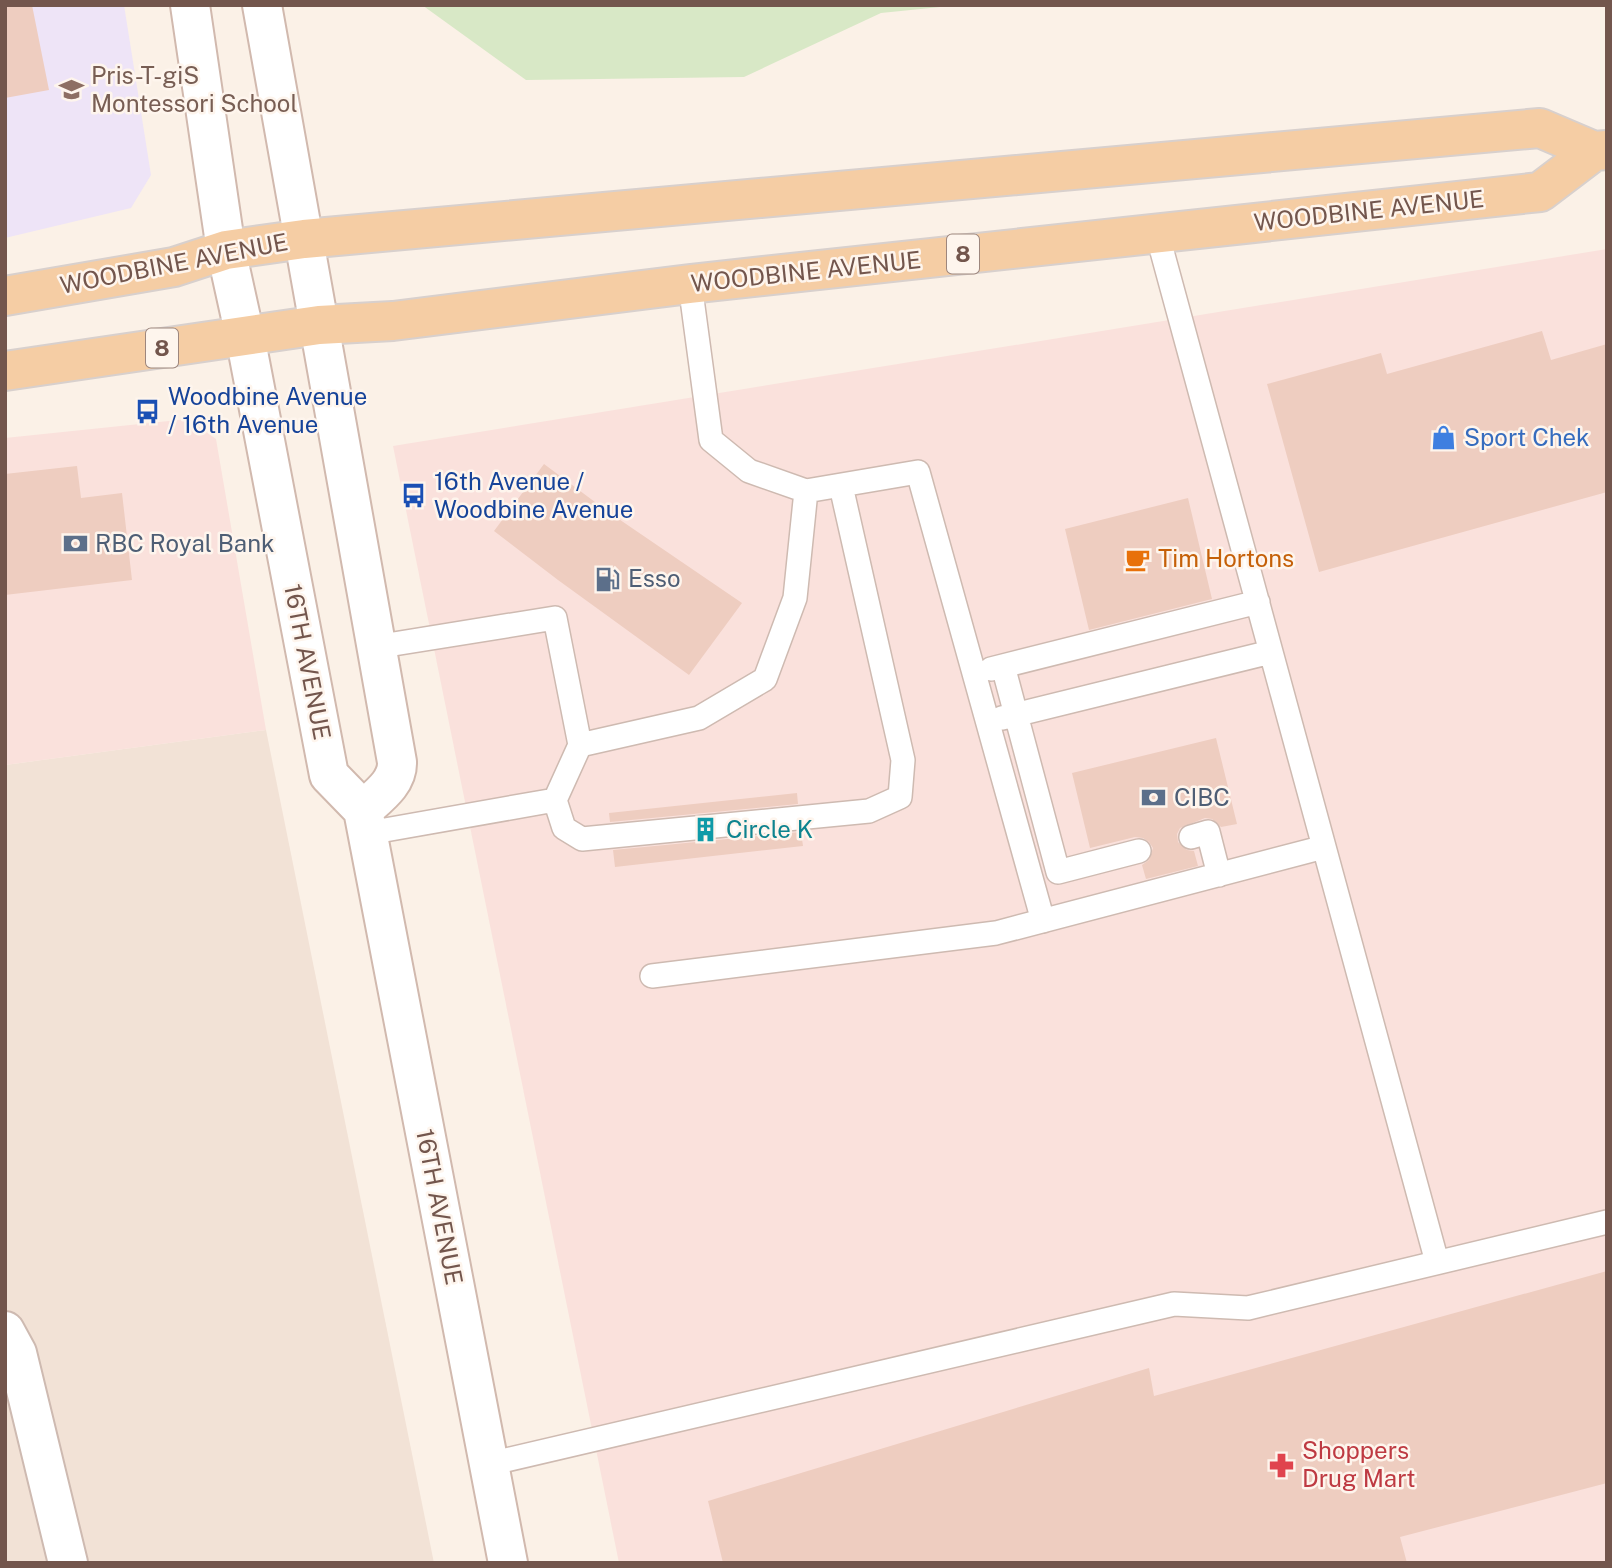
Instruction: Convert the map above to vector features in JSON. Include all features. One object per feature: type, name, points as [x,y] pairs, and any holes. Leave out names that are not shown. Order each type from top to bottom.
[{"type":"main road","name":"16TH AVENUE","points":[[190,5],[226,250],[330,775],[365,822],[508,1563]]},
{"type":"main road","points":[[262,5],[397,768],[365,822]]},
{"type":"main road","name":"WOODBINE AVENUE","points":[[5,296],[174,267],[226,250],[304,239],[1540,128],[1600,150]]},
{"type":"main road","name":"WOODBINE AVENUE","points":[[5,371],[319,325],[393,321],[690,284],[1540,192],[1600,150]]},
{"type":"main road","points":[[5,1331],[16,1353],[68,1563]]},
{"type":"lane","points":[[1157,233],[1437,1262]]},
{"type":"lane","points":[[690,284],[710,440],[749,471],[806,491],[918,472],[1043,921]]},
{"type":"lane","points":[[375,647],[555,618],[580,745],[555,800],[564,828],[582,839],[869,811],[900,797],[903,760],[841,486]]},
{"type":"lane","points":[[580,745],[699,718],[765,679],[795,598],[806,491]]},
{"type":"lane","points":[[975,673],[1258,603]]},
{"type":"lane","points":[[988,721],[1271,652]]},
{"type":"lane","points":[[1003,666],[1058,872],[1139,850]]},
{"type":"lane","points":[[365,822],[555,800]]},
{"type":"lane","points":[[1191,837],[1208,832],[1219,875]]},
{"type":"lane","points":[[652,976],[996,933],[1324,847]]},
{"type":"lane","points":[[489,1464],[1174,1304],[1248,1308],[1607,1223]]},
{"type":"shaded area","name":"Pris-T-giS Montessori School","points":[[5,5],[124,5],[151,175],[131,208],[5,238]]},
{"type":"shaded area","points":[[1607,249],[1607,1563],[619,1563],[393,446]]},
{"type":"shaded area","points":[[188,419],[216,439],[266,730],[5,765],[5,438]]},
{"type":"shaded area","points":[[266,730],[434,1563],[5,1563],[5,765]]},
{"type":"green space","points":[[422,5],[960,5],[881,13],[744,77],[526,80]]},
{"type":"building","points":[[5,5],[32,5],[49,90],[5,98]]},
{"type":"building","name":"Sport Chek","points":[[1542,331],[1551,360],[1607,344],[1607,492],[1319,572],[1267,384],[1381,353],[1387,374]]},
{"type":"building","points":[[544,464],[607,511],[742,603],[689,675],[494,531]]},
{"type":"building","points":[[77,466],[81,498],[122,493],[132,580],[5,595],[5,474]]},
{"type":"building","name":"Tim Hortons","points":[[1188,498],[1212,599],[1089,630],[1065,529]]},
{"type":"building","name":"CIBC","points":[[1216,738],[1237,824],[1221,827],[1212,819],[1205,818],[1180,828],[1177,834],[1178,842],[1187,850],[1194,851],[1198,866],[1146,879],[1142,865],[1149,860],[1153,848],[1143,838],[1135,837],[1090,848],[1072,773]]},
{"type":"building","points":[[797,793],[798,804],[610,822],[609,813]]},
{"type":"building","points":[[801,832],[803,846],[615,867],[613,850]]},
{"type":"building","points":[[1607,1271],[1607,1483],[1400,1537],[1407,1563],[723,1563],[708,1501],[1149,1368],[1154,1396]]},
{"type":"place","name":"Pris-T-giS Montessori School","points":[[71,90]]},
{"type":"place","name":"Woodbine Avenue / 16th Avenue","points":[[148,411]]},
{"type":"place","name":"Sport Chek","points":[[1444,438]]},
{"type":"place","name":"16th Avenue / Woodbine Avenue","points":[[414,496]]},
{"type":"place","name":"RBC Royal Bank","points":[[75,544]]},
{"type":"place","name":"Tim Hortons","points":[[1138,559]]},
{"type":"place","name":"Esso","points":[[608,579]]},
{"type":"place","name":"CIBC","points":[[1154,798]]},
{"type":"place","name":"Circle K","points":[[706,830]]},
{"type":"place","name":"Shoppers Drug Mart","points":[[1282,1465]]}]
